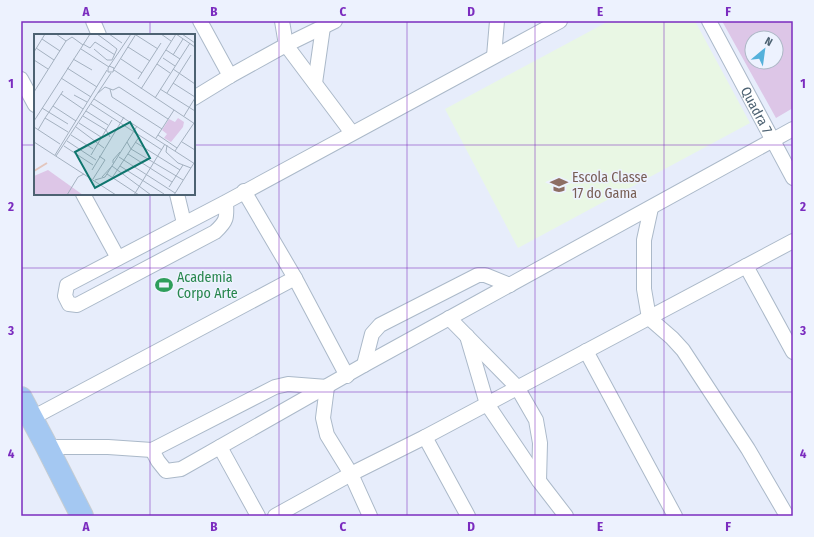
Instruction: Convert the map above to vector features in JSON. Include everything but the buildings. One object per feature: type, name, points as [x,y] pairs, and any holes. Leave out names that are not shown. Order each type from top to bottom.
[{"type":"highway","points":[[21,398],[48,447],[82,516]]},
{"type":"street","points":[[93,21],[100,34]]},
{"type":"street","points":[[200,21],[230,76]]},
{"type":"street","points":[[282,21],[286,45],[352,133]]},
{"type":"street","points":[[494,56],[497,21]]},
{"type":"street","points":[[226,202],[227,215],[224,223],[215,232],[77,305],[69,304],[65,296],[66,285],[226,202],[560,21]]},
{"type":"street","name":"Quadra 7","points":[[709,21],[793,178]]},
{"type":"street","points":[[195,97],[286,45],[329,24]]},
{"type":"street","points":[[315,83],[329,24]]},
{"type":"street","points":[[21,79],[34,103]]},
{"type":"street","points":[[152,450],[166,471],[181,468],[347,376],[364,365],[793,129]]},
{"type":"street","points":[[244,191],[295,278],[347,376]]},
{"type":"street","points":[[84,195],[118,258]]},
{"type":"street","points":[[177,195],[184,223]]},
{"type":"street","points":[[651,208],[644,240],[644,289],[649,318],[683,350],[748,449],[787,516]]},
{"type":"street","points":[[275,516],[351,474],[425,437],[793,241]]},
{"type":"street","points":[[746,266],[793,352]]},
{"type":"street","points":[[364,365],[372,334],[380,325],[478,275],[485,275],[510,285]]},
{"type":"street","points":[[32,418],[295,278]]},
{"type":"street","points":[[449,318],[518,387],[536,420],[540,443],[539,481]]},
{"type":"street","points":[[467,336],[487,404],[539,481],[566,516]]},
{"type":"street","points":[[586,350],[674,516]]},
{"type":"street","points":[[48,447],[108,447],[152,450],[275,387],[288,384],[327,387]]},
{"type":"street","points":[[327,387],[323,418],[327,435],[351,474],[370,516]]},
{"type":"street","points":[[425,437],[468,516]]},
{"type":"street","points":[[220,447],[258,516]]},
{"type":"shaded area","name":"Escola Classe 17 do Gama","points":[[609,21],[695,21],[750,123],[518,248],[445,109]]},
{"type":"shaded area","points":[[722,21],[793,21],[793,108],[776,118],[749,70],[784,70],[784,30],[744,30],[744,61]]},
{"type":"place","name":"Escola Classe 17 do Gama","points":[[559,185]]},
{"type":"place","name":"Academia Corpo Arte","points":[[164,285]]}]
